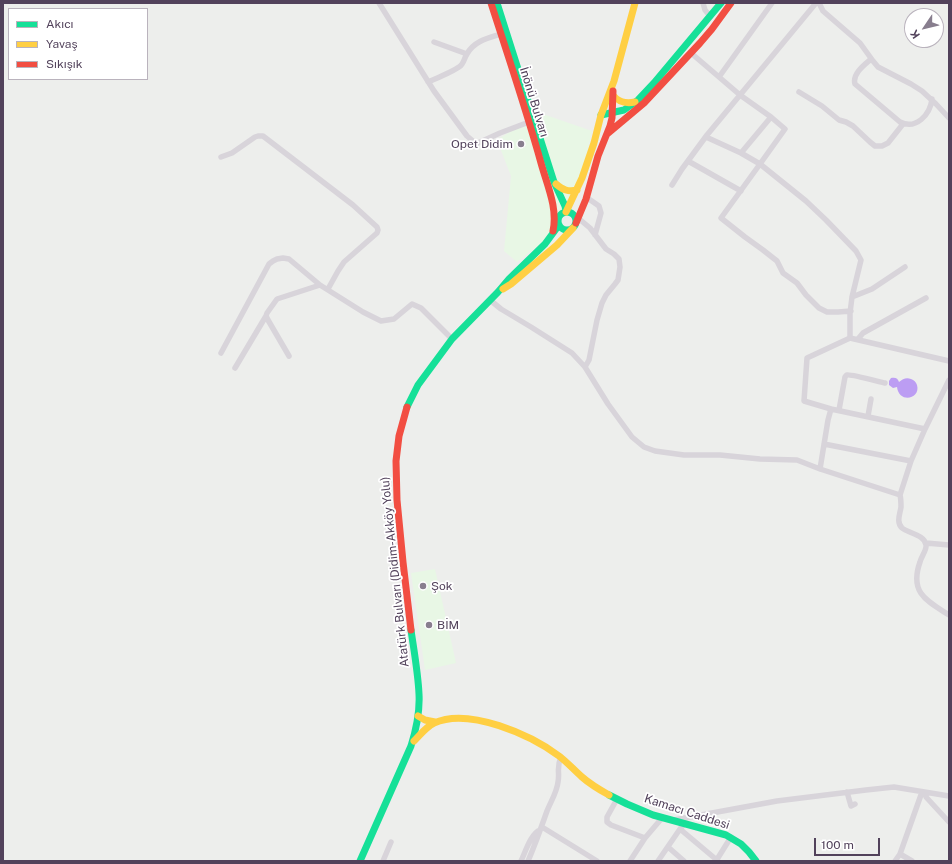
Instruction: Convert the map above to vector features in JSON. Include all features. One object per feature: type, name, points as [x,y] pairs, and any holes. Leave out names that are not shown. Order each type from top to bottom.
[{"type":"main road","name":"İnönü Bulvarı","points":[[491,3],[529,122],[553,208]]},
{"type":"main road","name":"İnönü Bulvarı","points":[[497,3],[554,182],[565,206],[566,212]]},
{"type":"main road","points":[[498,292],[509,278],[536,254],[552,235],[561,214],[566,212],[577,190],[614,81],[635,3]]},
{"type":"main road","points":[[601,116],[623,111],[635,102],[656,80],[721,3]]},
{"type":"main road","points":[[607,134],[644,103],[712,29],[731,3]]},
{"type":"main road","points":[[498,292],[511,284],[554,248],[575,223],[586,197],[598,156],[610,126],[614,81]]},
{"type":"main road","points":[[612,94],[622,102],[630,104],[635,102]]},
{"type":"main road","points":[[598,130],[602,134],[607,134]]},
{"type":"main road","points":[[554,182],[566,192],[577,190]]},
{"type":"main road","points":[[553,208],[560,227],[568,230],[575,223],[575,217],[569,212],[566,212]]},
{"type":"main road","points":[[552,235],[555,227],[553,208]]},
{"type":"main road","name":"Atatürk Bulvarı (Didim-Akköy Yolu)","points":[[360,861],[408,755],[416,729],[418,716],[419,695],[402,562],[397,500],[396,461],[399,436],[407,405],[418,385],[452,339],[498,292]]},
{"type":"main road","points":[[418,716],[425,720],[435,722]]},
{"type":"main road","name":"Kamacı Caddesi","points":[[412,742],[435,722],[450,718],[464,718],[483,721],[526,736],[544,746],[561,757],[588,782],[617,799],[682,826],[720,833],[731,837],[749,851],[756,861]]},
{"type":"street","points":[[379,3],[428,82],[467,136],[474,142],[478,144],[500,133],[529,122]]},
{"type":"street","points":[[703,3],[705,10],[710,16]]},
{"type":"street","points":[[719,77],[772,3]]},
{"type":"street","points":[[672,184],[706,137],[817,3],[823,11],[860,43],[875,64],[882,70],[911,84],[932,99],[949,118]]},
{"type":"street","points":[[428,82],[460,66],[474,45],[482,39],[501,34]]},
{"type":"street","points":[[434,42],[467,54]]},
{"type":"street","points":[[691,53],[740,95],[785,129],[742,191],[721,218],[776,261],[783,273],[797,283],[819,308],[827,312],[851,311]]},
{"type":"street","points":[[871,59],[855,76],[855,84],[903,124],[912,124],[923,118],[930,108],[932,99]]},
{"type":"street","points":[[799,92],[822,106],[839,120],[853,126],[875,146],[882,146],[886,144],[903,124]]},
{"type":"street","points":[[741,153],[771,117]]},
{"type":"street","points":[[221,157],[232,153],[255,137],[262,136],[353,205],[377,227],[377,233],[344,262],[328,289]]},
{"type":"street","points":[[706,137],[741,153],[760,164],[806,201],[856,251],[861,260],[852,297],[850,338]]},
{"type":"street","points":[[688,161],[742,191]]},
{"type":"street","points":[[586,197],[599,206],[601,213],[595,235]]},
{"type":"street","points":[[575,223],[590,228],[606,249],[619,259],[620,267],[618,280],[606,295],[602,303],[589,360],[585,367]]},
{"type":"street","points":[[220,353],[269,264],[280,258],[289,259],[320,285],[363,312],[381,321],[394,319],[412,304],[421,308],[452,339]]},
{"type":"street","points":[[852,297],[872,288],[905,267]]},
{"type":"street","points":[[235,368],[267,313],[277,299],[320,285]]},
{"type":"street","points":[[858,339],[863,333],[926,298]]},
{"type":"street","points":[[490,300],[501,309],[572,353],[585,367],[608,404],[632,437],[644,447],[655,452],[684,455],[797,460],[900,495]]},
{"type":"street","points":[[266,316],[289,356]]},
{"type":"street","points":[[925,429],[831,409],[804,401],[807,358],[850,338],[949,361]]},
{"type":"street","points":[[839,410],[846,375],[885,383]]},
{"type":"street","points":[[949,380],[925,429],[912,461],[900,495],[901,502],[898,519],[899,524],[903,529],[923,539],[926,543],[949,545]]},
{"type":"street","points":[[868,416],[871,399]]},
{"type":"street","points":[[820,469],[831,409]]},
{"type":"street","points":[[824,444],[912,461]]},
{"type":"street","points":[[926,543],[926,548],[917,571],[918,587],[928,601],[949,615]]},
{"type":"street","points":[[528,861],[554,796],[558,781],[558,764],[561,757]]},
{"type":"street","points":[[672,821],[777,801],[866,790],[894,788],[949,796]]},
{"type":"street","points":[[847,792],[851,806],[855,804]]},
{"type":"street","points":[[924,792],[926,797],[949,822]]},
{"type":"street","points":[[895,861],[900,854],[924,792]]},
{"type":"street","points":[[617,799],[607,817],[607,822],[611,825],[645,838]]},
{"type":"street","points":[[630,861],[645,838],[662,818]]},
{"type":"street","points":[[658,861],[682,826],[717,861],[731,837]]},
{"type":"street","points":[[521,861],[536,832],[541,829]]},
{"type":"street","points":[[541,829],[597,861]]},
{"type":"street","points":[[383,861],[391,842]]},
{"type":"street","points":[[668,847],[684,861]]},
{"type":"street","points":[[900,854],[912,861]]},
{"type":"shaded area","points":[[540,113],[592,131],[582,178],[552,235],[517,262],[504,251],[511,176],[497,140]]},
{"type":"shaded area","points":[[891,378],[896,378],[899,382],[906,378],[913,380],[917,385],[916,394],[909,398],[905,398],[899,392],[897,387],[893,388],[889,385]]},
{"type":"shaded area","points":[[435,569],[456,663],[425,670],[411,573]]},
{"type":"traffic: fast","points":[[497,3],[554,182],[566,211]]},
{"type":"traffic: fast","points":[[601,115],[624,110],[638,100],[721,3]]},
{"type":"traffic: fast","points":[[567,212],[573,215],[576,221],[573,227],[567,230],[561,227],[558,221],[561,215],[567,212]]},
{"type":"traffic: fast","points":[[407,407],[418,385],[452,339],[509,279],[545,244],[559,225]]},
{"type":"traffic: fast","points":[[360,861],[411,746],[416,727],[419,694],[411,630]]},
{"type":"traffic: fast","points":[[609,795],[653,815],[726,835],[741,844],[756,861]]},
{"type":"traffic: slow","points":[[566,212],[582,178],[594,143],[601,115],[614,81],[635,3]]},
{"type":"traffic: slow","points":[[612,94],[622,102],[635,102]]},
{"type":"traffic: slow","points":[[556,184],[566,190],[577,190]]},
{"type":"traffic: slow","points":[[503,289],[557,245],[573,228]]},
{"type":"traffic: slow","points":[[418,716],[425,720],[435,722]]},
{"type":"traffic: slow","points":[[414,741],[434,723],[448,719],[464,718],[482,721],[516,732],[547,748],[562,758],[588,782],[609,795]]},
{"type":"traffic: jam","points":[[491,3],[551,197],[554,214],[553,231]]},
{"type":"traffic: jam","points":[[607,134],[644,103],[700,43],[731,3]]},
{"type":"traffic: jam","points":[[576,223],[586,199],[598,156],[610,126],[612,118],[613,91]]},
{"type":"traffic: jam","points":[[407,407],[399,436],[396,461],[397,500],[411,630]]},
{"type":"place","name":"Opet Didim","points":[[521,144]]},
{"type":"place","name":"Şok","points":[[423,586]]},
{"type":"place","name":"BİM","points":[[429,625]]}]
